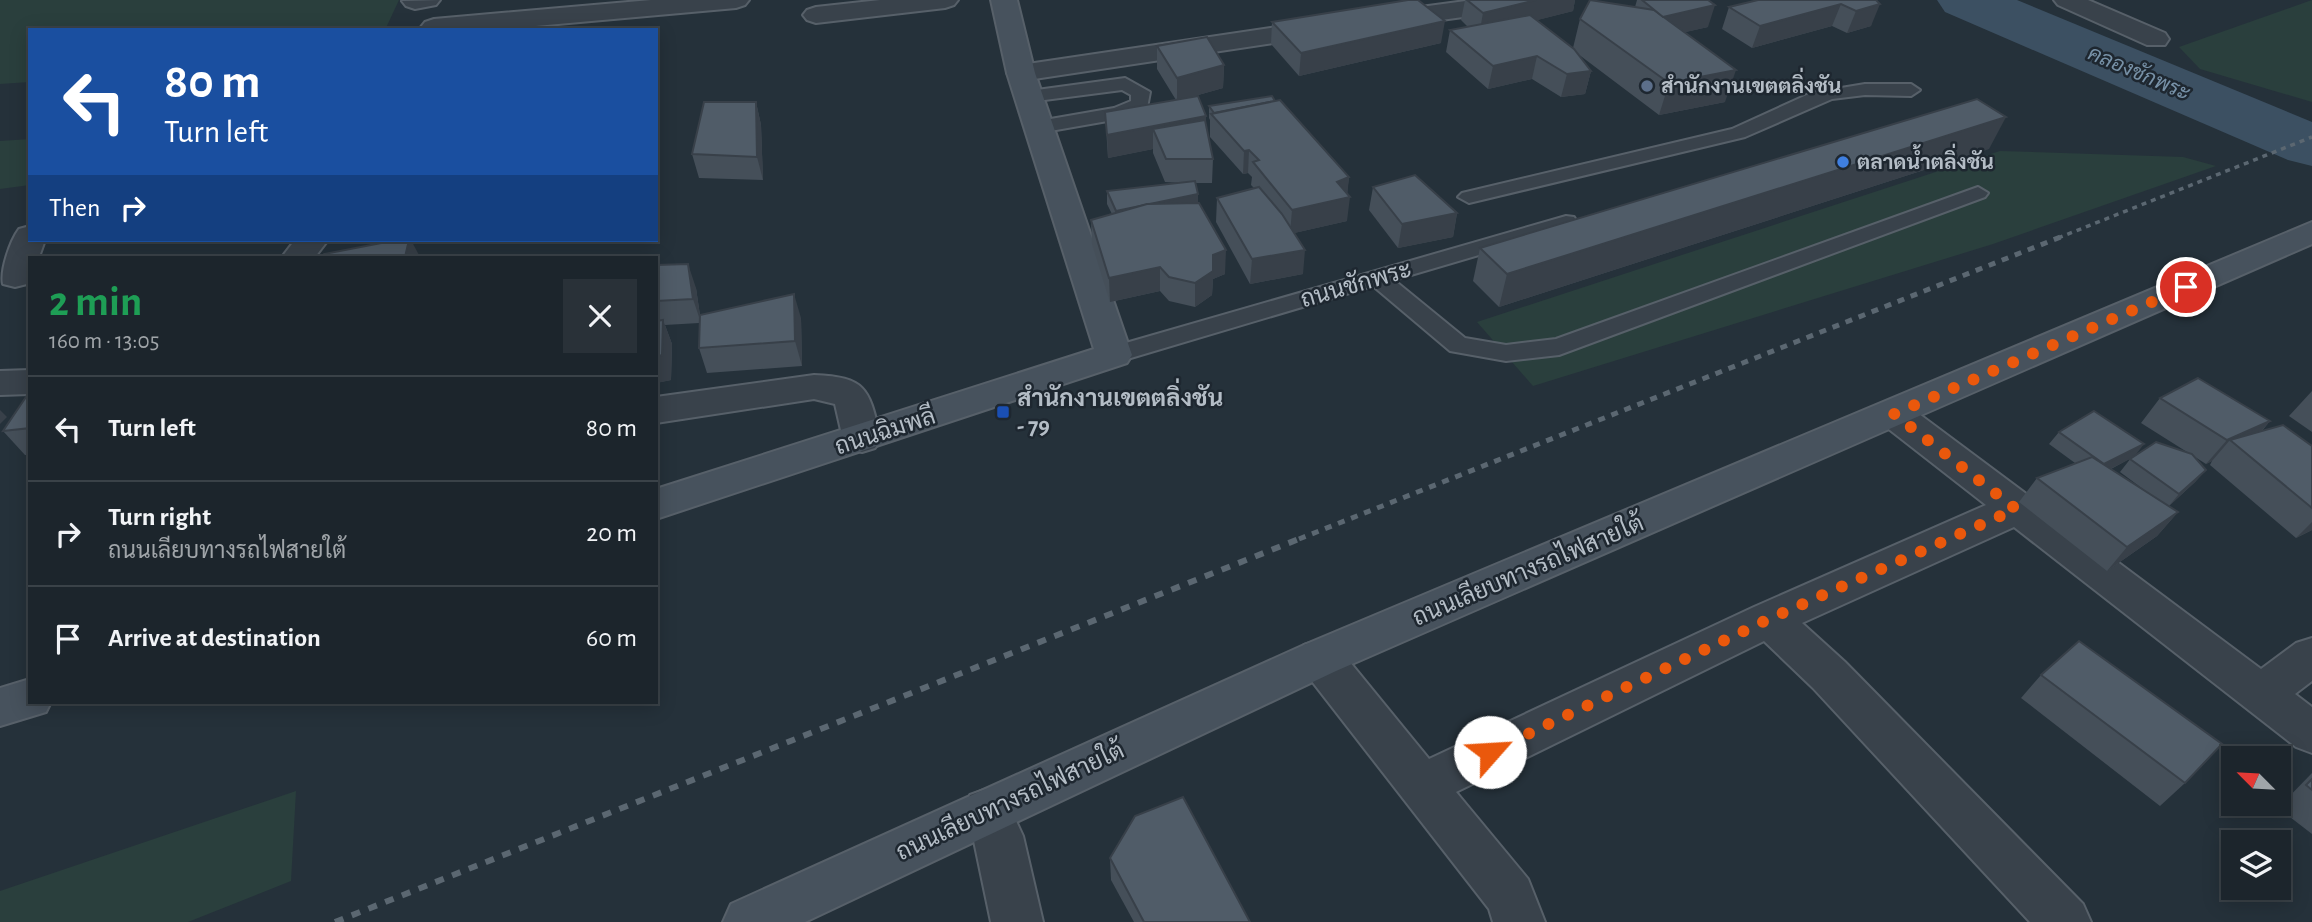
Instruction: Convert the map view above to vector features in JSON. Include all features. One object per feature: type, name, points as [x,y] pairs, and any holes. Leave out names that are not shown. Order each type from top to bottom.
[{"type":"main road","points":[[1004,0],[1025,85],[1114,355]]},
{"type":"main road","name":"ถนนเลียบทางรถไฟสายใต้","points":[[750,922],[1320,658],[1901,411],[2312,232]]},
{"type":"main road","name":"ถนนฉิมพลี","points":[[658,503],[1114,355]]},
{"type":"main road","points":[[0,707],[28,699]]},
{"type":"street","points":[[434,27],[736,0]]},
{"type":"street","points":[[816,15],[945,0]]},
{"type":"street","points":[[2067,0],[2157,38]]},
{"type":"street","points":[[1025,85],[1520,2]]},
{"type":"street","points":[[15,277],[28,241]]},
{"type":"street","points":[[299,256],[310,242]]},
{"type":"street","points":[[0,383],[28,382]]},
{"type":"street","points":[[658,410],[814,387],[834,388],[852,397],[862,439]]},
{"type":"street","points":[[1901,411],[2016,509],[2263,692],[2312,733]]},
{"type":"street","points":[[1422,785],[1769,619],[2016,509]]},
{"type":"street","points":[[1769,619],[1829,675],[2065,922]]},
{"type":"street","points":[[2263,692],[2312,656]]},
{"type":"street","points":[[1320,658],[1510,896],[1519,922]]},
{"type":"street","points":[[987,811],[998,836],[1017,922]]},
{"type":"lane","points":[[1025,85],[1125,84],[1141,92],[1140,104],[1118,113],[1039,127]]},
{"type":"lane","points":[[1469,197],[1738,133],[1770,122],[1820,96],[1854,89],[1911,89]]},
{"type":"lane","points":[[1377,278],[1458,345],[1506,353],[1559,347],[1978,193]]},
{"type":"lane","name":"ถนนชักพระ","points":[[1114,355],[1582,218]]},
{"type":"green space","points":[[0,0],[399,0],[386,28],[28,28],[28,82],[0,84]]},
{"type":"green space","points":[[2312,0],[2312,102],[2200,69],[2179,47]]},
{"type":"green space","points":[[28,139],[28,185],[0,189],[0,141]]},
{"type":"green space","points":[[2000,151],[2183,157],[2216,166],[1993,244],[1533,386],[1477,322]]},
{"type":"green space","points":[[296,791],[291,881],[188,922],[0,922],[0,891]]},
{"type":"building","points":[[1418,0],[1445,21],[1301,53],[1272,22]]},
{"type":"building","points":[[1467,0],[1536,0],[1483,13]]},
{"type":"building","points":[[1590,0],[1654,10],[1736,70],[1669,83],[1580,19]]},
{"type":"building","points":[[1642,0],[1708,0],[1715,5],[1663,17]]},
{"type":"building","points":[[1758,0],[1876,0],[1880,4],[1856,11],[1841,4],[1760,26],[1729,7]]},
{"type":"building","points":[[1530,15],[1574,49],[1591,71],[1567,74],[1537,56],[1493,66],[1450,30]]},
{"type":"building","points":[[1207,37],[1224,65],[1177,78],[1157,46]]},
{"type":"building","points":[[1198,96],[1206,116],[1107,135],[1105,112]]},
{"type":"building","points":[[1272,96],[1275,101],[1214,113],[1209,106]]},
{"type":"building","points":[[1977,99],[2006,117],[1507,274],[1480,248]]},
{"type":"building","points":[[1280,100],[1349,177],[1337,182],[1350,197],[1292,210],[1253,162],[1259,160],[1249,150],[1244,151],[1211,114]]},
{"type":"building","points":[[704,102],[756,102],[757,157],[692,154]]},
{"type":"building","points":[[1205,120],[1213,159],[1166,159],[1153,129]]},
{"type":"building","points":[[1415,175],[1457,213],[1402,224],[1373,187]]},
{"type":"building","points":[[1195,181],[1198,194],[1116,211],[1107,191]]},
{"type":"building","points":[[1259,187],[1282,214],[1305,250],[1252,259],[1217,198]]},
{"type":"building","points":[[1199,203],[1226,250],[1213,255],[1213,271],[1195,283],[1169,277],[1160,267],[1109,278],[1091,220],[1147,204]]},
{"type":"building","points":[[387,242],[409,242],[405,256],[323,256]]},
{"type":"building","points":[[688,264],[693,299],[658,301],[658,265]]},
{"type":"building","points":[[794,294],[795,341],[699,348],[700,315]]},
{"type":"building","points":[[663,320],[662,355],[658,356],[658,321]]},
{"type":"building","points":[[2198,378],[2270,421],[2227,440],[2160,398]]},
{"type":"building","points":[[28,394],[28,428],[3,431]]},
{"type":"building","points":[[2094,411],[2144,444],[2104,464],[2059,432]]},
{"type":"building","points":[[2283,425],[2312,446],[2312,508],[2230,440]]},
{"type":"building","points":[[2156,442],[2192,454],[2206,470],[2179,494],[2130,459]]},
{"type":"building","points":[[2092,457],[2178,512],[2127,547],[2037,478]]},
{"type":"building","points":[[2079,641],[2222,744],[2185,783],[2041,675]]},
{"type":"building","points":[[2312,779],[2312,790],[2306,785]]},
{"type":"building","points":[[1183,797],[1250,922],[1144,922],[1110,858],[1135,816]]},
{"type":"waterway","name":"คลองชักพระ","points":[[1966,0],[2312,146]]},
{"type":"railway","points":[[2058,238],[2312,137]]},
{"type":"railway","points":[[1299,539],[2063,236]]},
{"type":"railway","points":[[335,922],[1304,537]]},
{"type":"place","name":"สำนักงานเขตตลิ่งชัน","points":[[1647,86]]},
{"type":"place","name":"ตลาดน้ำตลิ่งชัน","points":[[1843,162]]},
{"type":"place","name":"สำนักงานเขตตลิ่งชัน - 79","points":[[1003,412]]},
{"type":"route","points":[[1490,752],[1769,619],[2016,509],[1894,414],[2186,287]]}]
